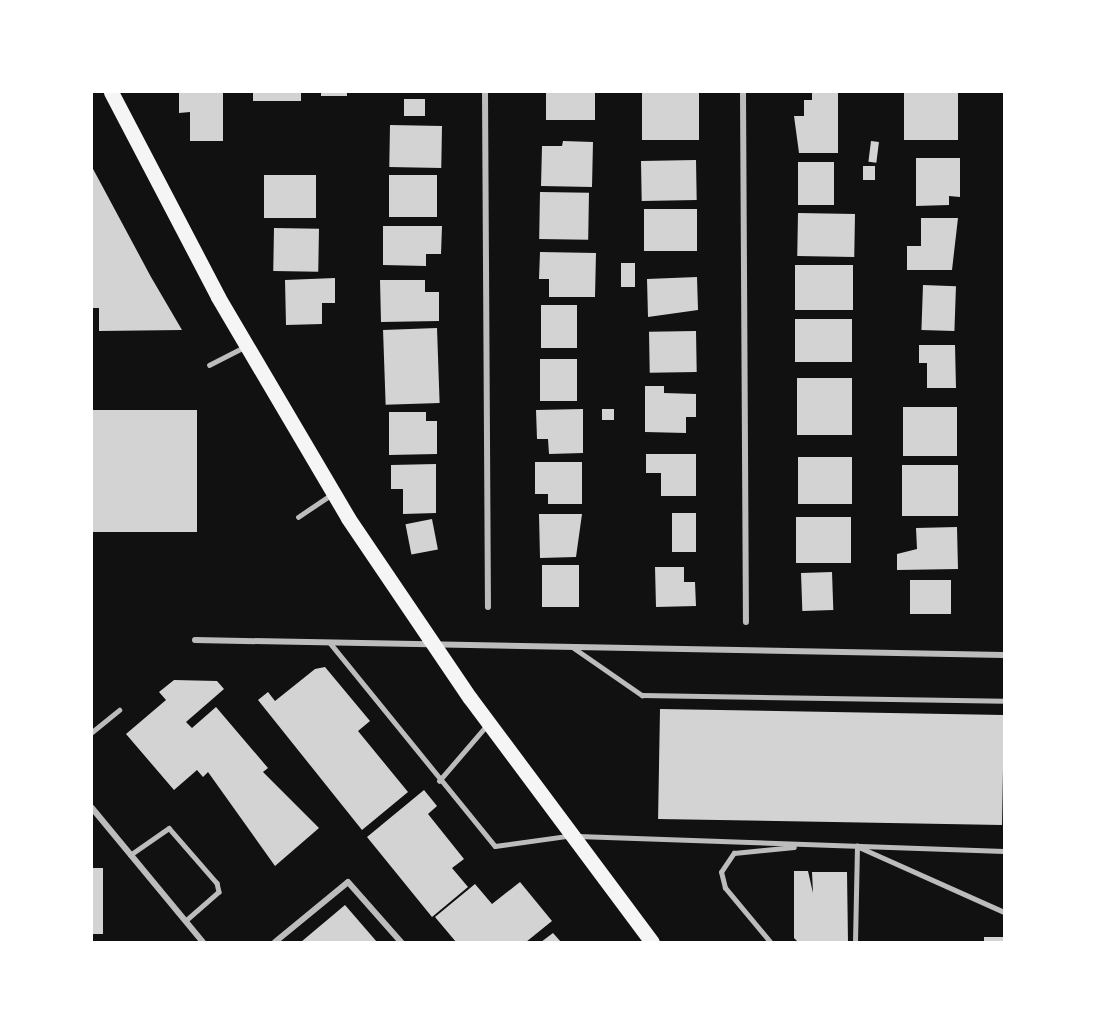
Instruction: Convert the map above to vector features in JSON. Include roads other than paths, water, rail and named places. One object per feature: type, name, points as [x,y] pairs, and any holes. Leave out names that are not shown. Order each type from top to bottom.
[{"type":"main road","points":[[111,92],[246,345],[334,493],[488,723],[652,942]]},
{"type":"street","points":[[485,92],[488,607]]},
{"type":"street","points":[[743,92],[746,622]]},
{"type":"street","points":[[195,640],[436,648],[1005,655]]},
{"type":"street","points":[[92,808],[203,942]]},
{"type":"street","points":[[275,942],[348,882],[401,942]]},
{"type":"lane","points":[[209,365],[246,345]]},
{"type":"lane","points":[[298,517],[334,493]]},
{"type":"lane","points":[[332,644],[439,781],[495,846],[571,835],[1005,851]]},
{"type":"lane","points":[[574,648],[642,695],[1005,701]]},
{"type":"lane","points":[[92,732],[119,710]]},
{"type":"lane","points":[[439,781],[488,723]]},
{"type":"lane","points":[[130,855],[169,828],[217,883],[219,892],[186,921]]},
{"type":"lane","points":[[770,942],[725,888],[723,867],[734,853],[811,845]]},
{"type":"lane","points":[[856,846],[1005,912]]},
{"type":"lane","points":[[855,942],[856,846]]}]
